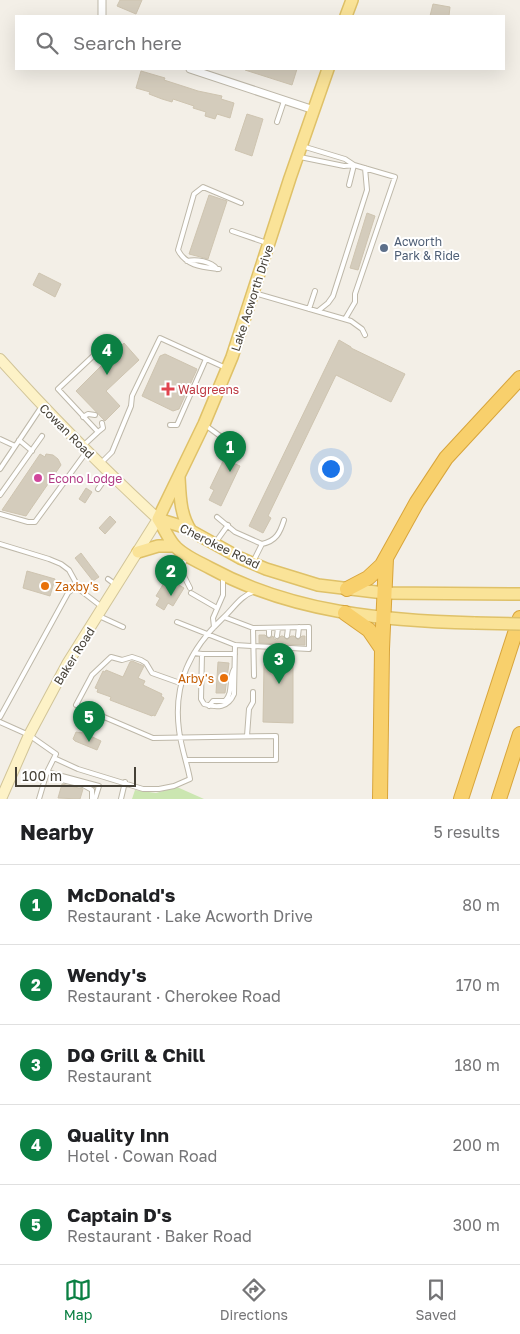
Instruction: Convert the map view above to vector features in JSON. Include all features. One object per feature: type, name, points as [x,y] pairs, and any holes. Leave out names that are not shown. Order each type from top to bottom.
[{"type":"highway","points":[[347,590],[368,578],[386,559],[416,502],[446,458],[520,378]]},
{"type":"highway","points":[[380,799],[382,650],[385,618],[386,559]]},
{"type":"highway","points":[[345,613],[369,630],[382,650]]},
{"type":"highway","points":[[461,799],[520,618]]},
{"type":"highway","points":[[498,799],[520,734]]},
{"type":"main road","points":[[346,15],[352,0]]},
{"type":"main road","name":"Lake Acworth Drive","points":[[158,520],[228,369],[328,70]]},
{"type":"main road","name":"Cowan Road","points":[[0,359],[42,406],[158,520]]},
{"type":"main road","points":[[179,476],[181,505],[185,520],[191,531]]},
{"type":"main road","name":"Cherokee Road","points":[[158,520],[184,527],[252,563],[310,583],[347,590],[384,593],[520,594]]},
{"type":"main road","name":"Cherokee Road","points":[[158,520],[175,546],[188,555],[223,575],[298,603],[345,613],[385,618],[431,622],[520,624]]},
{"type":"main road","name":"Baker Road","points":[[2,799],[29,735],[67,664],[158,520]]},
{"type":"main road","points":[[138,552],[158,546],[175,546]]},
{"type":"street","points":[[102,0],[102,15]]},
{"type":"street","points":[[193,70],[314,110]]},
{"type":"lane","points":[[277,122],[284,100]]},
{"type":"lane","points":[[300,152],[344,166],[354,165]]},
{"type":"lane","points":[[300,152],[345,159],[354,165],[395,177],[355,294],[355,302],[345,319]]},
{"type":"lane","points":[[349,185],[354,165]]},
{"type":"lane","points":[[318,311],[333,296],[367,190],[365,168]]},
{"type":"lane","points":[[218,269],[191,264],[183,259],[178,250],[194,194],[202,187],[241,203]]},
{"type":"lane","points":[[232,231],[270,244]]},
{"type":"lane","points":[[309,309],[315,291]]},
{"type":"lane","points":[[254,293],[351,321],[362,329],[364,335]]},
{"type":"lane","points":[[100,464],[112,452],[131,406],[132,396],[160,338],[228,369]]},
{"type":"lane","points":[[98,432],[58,390],[108,342]]},
{"type":"lane","points":[[170,425],[177,425],[206,359]]},
{"type":"lane","points":[[0,468],[42,406]]},
{"type":"lane","points":[[83,417],[88,414],[95,415]]},
{"type":"lane","points":[[0,514],[28,522],[35,522],[85,449],[103,428],[102,423]]},
{"type":"lane","points":[[204,424],[226,441]]},
{"type":"lane","points":[[0,495],[42,436]]},
{"type":"lane","points":[[0,439],[15,446]]},
{"type":"lane","points":[[19,440],[32,451]]},
{"type":"lane","points":[[98,489],[109,473]]},
{"type":"lane","points":[[217,518],[235,532],[262,544],[275,540],[284,520]]},
{"type":"lane","points":[[214,544],[228,525]]},
{"type":"lane","points":[[0,544],[61,564],[69,570],[80,590],[101,612],[123,627]]},
{"type":"lane","points":[[252,563],[262,544]]},
{"type":"lane","points":[[178,572],[188,555]]},
{"type":"lane","points":[[172,570],[184,576],[190,588]]},
{"type":"lane","points":[[214,626],[213,618],[223,595],[223,575]]},
{"type":"lane","points":[[108,579],[117,586]]},
{"type":"lane","points":[[0,717],[68,593],[77,586]]},
{"type":"lane","points":[[54,758],[78,769],[143,789],[159,789],[174,786],[190,779],[180,737],[178,703],[180,683],[189,660],[214,626],[240,599],[259,590]]},
{"type":"lane","points":[[191,593],[217,608]]},
{"type":"lane","points":[[177,622],[235,645],[287,646],[309,649],[309,627],[253,628],[224,617]]},
{"type":"lane","points":[[298,636],[299,627]]},
{"type":"lane","points":[[253,628],[254,676]]},
{"type":"lane","points":[[269,628],[269,635]]},
{"type":"lane","points":[[278,628],[278,636]]},
{"type":"lane","points":[[287,636],[288,628]]},
{"type":"lane","points":[[202,654],[201,699],[204,704],[209,706],[226,705],[231,701],[234,694],[235,645]]},
{"type":"lane","points":[[194,653],[235,654]]},
{"type":"lane","points":[[180,683],[152,673],[145,662],[135,658],[122,660],[111,657],[92,675],[76,706],[150,737],[276,736],[276,760],[186,760]]},
{"type":"lane","points":[[247,736],[249,709],[253,702],[253,692]]},
{"type":"lane","points":[[0,722],[29,735],[56,754],[47,772],[38,799]]},
{"type":"lane","points":[[47,772],[99,786],[94,799]]},
{"type":"lane","points":[[59,775],[62,780],[83,785],[92,790],[94,799]]},
{"type":"lane","points":[[121,799],[125,782]]},
{"type":"green space","points":[[177,787],[204,799],[132,799],[135,790],[156,793]]},
{"type":"building","points":[[120,0],[142,0],[136,14],[117,6]]},
{"type":"building","points":[[433,4],[450,7],[449,15],[430,15]]},
{"type":"building","points":[[245,70],[297,70],[292,85]]},
{"type":"building","points":[[141,71],[198,91],[222,96],[221,99],[234,103],[230,118],[217,114],[215,119],[205,116],[206,112],[193,108],[194,106],[173,99],[172,102],[162,99],[149,94],[150,92],[136,88]]},
{"type":"building","points":[[247,114],[263,119],[252,156],[235,150]]},
{"type":"building","points":[[209,195],[227,201],[208,259],[189,254]]},
{"type":"building","points":[[367,213],[375,216],[358,270],[350,268]]},
{"type":"building","points":[[39,273],[61,284],[55,297],[33,285]]},
{"type":"building","points":[[339,340],[351,348],[405,374],[391,402],[336,375],[268,516],[271,518],[263,533],[249,526]]},
{"type":"building","points":[[124,343],[139,360],[106,391],[120,406],[105,421],[76,391]]},
{"type":"building","name":"Walgreens","points":[[165,354],[197,369],[179,409],[173,411],[142,396],[160,356]]},
{"type":"building","name":"Econo Lodge","points":[[40,454],[45,457],[46,454],[53,455],[61,465],[26,516],[2,510]]},
{"type":"building","points":[[224,459],[240,466],[221,506],[209,500],[214,490],[210,488]]},
{"type":"building","points":[[86,488],[92,492],[85,503],[79,499]]},
{"type":"building","points":[[110,516],[116,522],[105,534],[99,528]]},
{"type":"building","points":[[81,553],[99,577],[93,581],[75,558]]},
{"type":"building","points":[[27,571],[55,579],[50,596],[23,588]]},
{"type":"building","points":[[167,578],[184,588],[173,606],[168,603],[164,610],[156,605],[160,598],[156,596]]},
{"type":"building","points":[[259,635],[265,635],[269,639],[273,636],[277,640],[281,636],[287,640],[294,636],[298,640],[305,636],[305,645],[259,643]]},
{"type":"building","points":[[132,661],[144,666],[138,678],[145,681],[143,685],[162,694],[161,696],[164,698],[155,716],[110,700],[111,697],[97,692],[98,689],[95,688],[103,671],[105,672],[106,670],[123,677]]},
{"type":"building","points":[[279,661],[286,662],[286,666],[293,666],[293,723],[263,722],[264,664],[279,664]]},
{"type":"building","points":[[218,662],[229,663],[225,693],[216,693]]},
{"type":"building","points":[[76,732],[82,732],[101,741],[97,750],[75,741],[73,739]]},
{"type":"building","points":[[62,784],[83,789],[80,799],[58,798]]},
{"type":"place","name":"Acworth Park & Ride","points":[[384,248]]},
{"type":"place","name":"Quality Inn","points":[[107,375]]},
{"type":"place","name":"Walgreens","points":[[168,389]]},
{"type":"place","name":"McDonald's","points":[[230,472]]},
{"type":"place","name":"Econo Lodge","points":[[38,478]]},
{"type":"place","name":"Zaxby's","points":[[45,586]]},
{"type":"place","name":"Wendy's","points":[[171,596]]},
{"type":"place","name":"Arby's","points":[[224,678]]},
{"type":"place","name":"DQ Grill & Chill","points":[[279,684]]},
{"type":"place","name":"Captain D's","points":[[89,742]]}]
